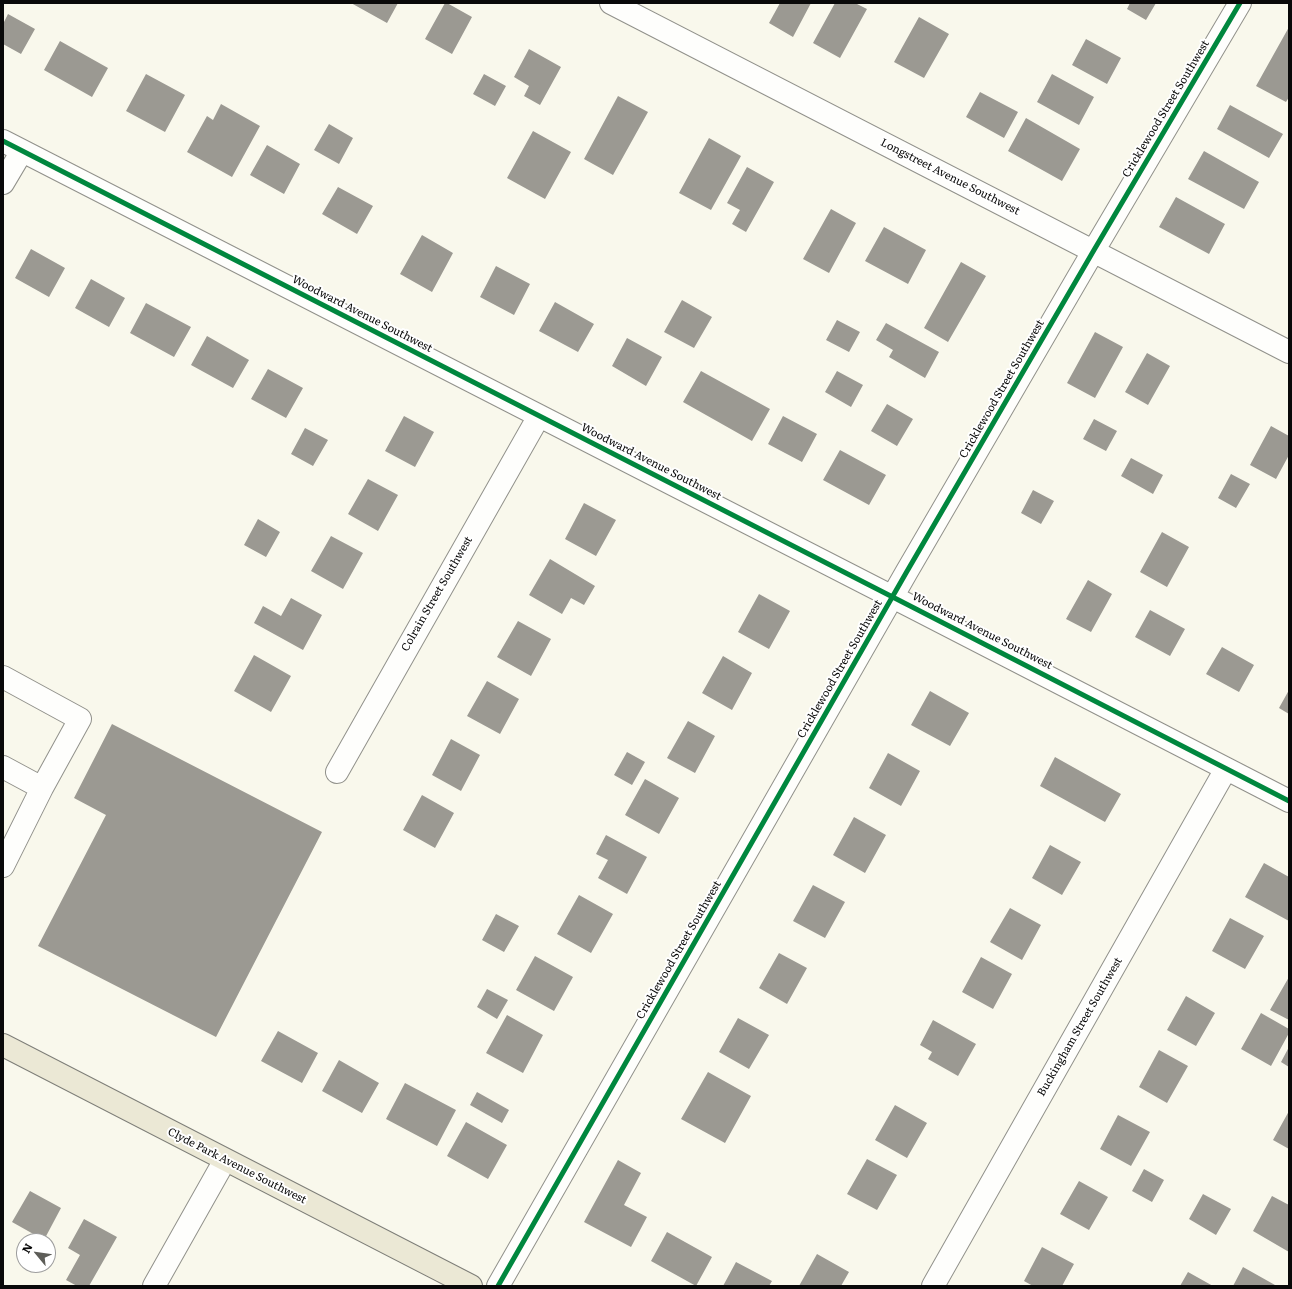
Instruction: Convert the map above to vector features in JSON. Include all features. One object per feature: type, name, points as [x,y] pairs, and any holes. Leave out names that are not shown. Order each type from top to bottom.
[{"type":"main road","name":"Clyde Park Avenue Southwest","points":[[3,1046],[472,1286]]},
{"type":"street","name":"Longstreet Avenue Southwest","points":[[610,3],[1094,250],[1289,352]]},
{"type":"street","name":"Cricklewood Street Southwest","points":[[498,1286],[892,597],[1240,3]]},
{"type":"street","points":[[3,183],[12,146]]},
{"type":"street","name":"Woodward Avenue Southwest","points":[[12,146],[1289,801]]},
{"type":"street","name":"Colrain Street Southwest","points":[[337,772],[538,416]]},
{"type":"street","points":[[3,677],[80,719],[42,788],[3,866]]},
{"type":"street","points":[[3,767],[42,788]]},
{"type":"street","name":"Buckingham Street Southwest","points":[[933,1286],[1226,769]]},
{"type":"street","points":[[154,1286],[225,1160]]},
{"type":"building","points":[[351,3],[398,3],[387,23]]},
{"type":"building","points":[[445,3],[472,17],[452,54],[425,39]]},
{"type":"building","points":[[780,3],[811,3],[793,37],[769,23]]},
{"type":"building","points":[[835,3],[855,3],[867,9],[840,58],[813,43]]},
{"type":"building","points":[[1130,3],[1156,3],[1146,20],[1127,9]]},
{"type":"building","points":[[8,14],[35,29],[21,54],[3,44],[3,24]]},
{"type":"building","points":[[919,17],[949,34],[924,78],[894,62]]},
{"type":"building","points":[[1289,27],[1289,97],[1286,102],[1256,86]]},
{"type":"building","points":[[1086,39],[1121,58],[1107,84],[1072,65]]},
{"type":"building","points":[[60,41],[108,68],[92,97],[44,70]]},
{"type":"building","points":[[529,49],[561,67],[540,105],[524,96],[529,86],[514,77]]},
{"type":"building","points":[[146,74],[185,95],[165,132],[126,111]]},
{"type":"building","points":[[484,74],[506,86],[495,106],[473,94]]},
{"type":"building","points":[[1052,74],[1094,97],[1079,125],[1037,102]]},
{"type":"building","points":[[980,92],[1018,112],[1004,138],[966,117]]},
{"type":"building","points":[[618,96],[648,112],[613,175],[584,159]]},
{"type":"building","points":[[221,104],[260,126],[232,177],[187,152],[207,116],[213,120]]},
{"type":"building","points":[[1230,105],[1283,134],[1269,158],[1217,129]]},
{"type":"building","points":[[1026,118],[1080,149],[1062,181],[1008,151]]},
{"type":"building","points":[[329,124],[353,138],[339,164],[314,150]]},
{"type":"building","points":[[533,131],[571,152],[545,199],[507,178]]},
{"type":"building","points":[[709,138],[741,156],[711,210],[679,193]]},
{"type":"building","points":[[267,145],[300,164],[284,194],[250,175]]},
{"type":"building","points":[[1204,151],[1259,182],[1244,209],[1188,179]]},
{"type":"building","points":[[747,167],[774,182],[746,232],[732,224],[740,210],[727,203]]},
{"type":"building","points":[[338,187],[373,206],[357,234],[322,214]]},
{"type":"building","points":[[1176,197],[1225,224],[1209,254],[1159,227]]},
{"type":"building","points":[[831,209],[856,223],[829,273],[803,259]]},
{"type":"building","points":[[884,227],[926,250],[908,284],[865,261]]},
{"type":"building","points":[[422,235],[453,253],[432,292],[400,274]]},
{"type":"building","points":[[31,249],[65,268],[49,297],[15,278]]},
{"type":"building","points":[[961,262],[986,276],[948,342],[924,328]]},
{"type":"building","points":[[496,266],[530,284],[514,315],[480,297]]},
{"type":"building","points":[[91,279],[125,298],[109,327],[75,308]]},
{"type":"building","points":[[682,300],[712,317],[694,348],[664,332]]},
{"type":"building","points":[[555,302],[594,324],[578,352],[539,331]]},
{"type":"building","points":[[146,303],[191,327],[174,357],[130,333]]},
{"type":"building","points":[[837,320],[860,332],[849,352],[826,340]]},
{"type":"building","points":[[886,323],[939,352],[925,378],[889,357],[893,350],[876,340]]},
{"type":"building","points":[[1095,332],[1123,347],[1095,398],[1067,383]]},
{"type":"building","points":[[207,336],[249,360],[233,388],[191,365]]},
{"type":"building","points":[[627,338],[662,357],[646,386],[612,366]]},
{"type":"building","points":[[1147,353],[1170,366],[1148,405],[1125,392]]},
{"type":"building","points":[[268,369],[303,388],[286,418],[251,399]]},
{"type":"building","points":[[701,371],[770,409],[752,441],[683,402]]},
{"type":"building","points":[[837,371],[863,385],[851,407],[825,392]]},
{"type":"building","points":[[887,404],[913,419],[897,446],[871,431]]},
{"type":"building","points":[[404,416],[434,432],[415,467],[385,451]]},
{"type":"building","points":[[783,416],[817,434],[802,462],[768,444]]},
{"type":"building","points":[[1094,419],[1117,431],[1106,451],[1083,439]]},
{"type":"building","points":[[1271,426],[1289,436],[1289,455],[1276,479],[1250,465]]},
{"type":"building","points":[[305,428],[328,440],[313,466],[291,454]]},
{"type":"building","points":[[840,450],[886,475],[869,505],[823,480]]},
{"type":"building","points":[[1131,458],[1163,475],[1153,494],[1121,476]]},
{"type":"building","points":[[1231,474],[1250,484],[1236,508],[1218,498]]},
{"type":"building","points":[[368,479],[398,495],[378,531],[348,514]]},
{"type":"building","points":[[1033,490],[1054,501],[1041,524],[1021,513]]},
{"type":"building","points":[[584,503],[616,520],[596,556],[565,539]]},
{"type":"building","points":[[258,519],[280,532],[266,557],[244,545]]},
{"type":"building","points":[[1162,532],[1189,547],[1167,587],[1140,572]]},
{"type":"building","points":[[331,536],[363,553],[343,589],[311,571]]},
{"type":"building","points":[[550,559],[595,586],[584,605],[571,598],[562,614],[529,595]]},
{"type":"building","points":[[1088,580],[1112,594],[1091,632],[1066,619]]},
{"type":"building","points":[[759,594],[790,611],[769,649],[738,632]]},
{"type":"building","points":[[291,598],[322,615],[303,650],[254,623],[263,606],[281,616]]},
{"type":"building","points":[[1150,610],[1185,629],[1170,656],[1135,637]]},
{"type":"building","points":[[518,621],[551,639],[531,676],[497,657]]},
{"type":"building","points":[[1222,647],[1254,665],[1239,692],[1206,674]]},
{"type":"building","points":[[254,655],[291,676],[271,712],[234,691]]},
{"type":"building","points":[[723,656],[752,673],[732,710],[702,693]]},
{"type":"building","points":[[487,681],[519,699],[500,734],[467,716]]},
{"type":"building","points":[[1289,690],[1289,714],[1279,708]]},
{"type":"building","points":[[930,691],[969,713],[950,746],[911,725]]},
{"type":"building","points":[[688,721],[715,736],[695,773],[667,758]]},
{"type":"building","points":[[112,724],[322,832],[216,1037],[38,946],[106,815],[74,798]]},
{"type":"building","points":[[451,739],[480,755],[461,791],[432,775]]},
{"type":"building","points":[[627,752],[645,762],[632,785],[614,775]]},
{"type":"building","points":[[888,753],[920,771],[901,806],[869,788]]},
{"type":"building","points":[[1055,757],[1121,794],[1105,822],[1040,786]]},
{"type":"building","points":[[645,779],[679,798],[659,834],[625,815]]},
{"type":"building","points":[[422,795],[454,813],[435,848],[403,830]]},
{"type":"building","points":[[854,817],[886,835],[865,873],[833,855]]},
{"type":"building","points":[[606,835],[647,857],[627,894],[598,878],[608,860],[596,854]]},
{"type":"building","points":[[1050,845],[1081,862],[1062,895],[1032,878]]},
{"type":"building","points":[[1264,863],[1289,877],[1289,921],[1245,897]]},
{"type":"building","points":[[813,885],[845,902],[825,938],[793,921]]},
{"type":"building","points":[[579,895],[613,914],[591,953],[557,934]]},
{"type":"building","points":[[1010,908],[1041,925],[1022,960],[990,942]]},
{"type":"building","points":[[496,914],[519,926],[504,952],[482,940]]},
{"type":"building","points":[[1230,918],[1264,936],[1245,969],[1212,951]]},
{"type":"building","points":[[779,953],[807,968],[787,1004],[759,988]]},
{"type":"building","points":[[535,956],[573,977],[554,1011],[516,990]]},
{"type":"building","points":[[981,957],[1012,974],[993,1009],[962,992]]},
{"type":"building","points":[[1289,977],[1289,1020],[1270,1010]]},
{"type":"building","points":[[487,989],[508,1000],[497,1019],[477,1007]]},
{"type":"building","points":[[1186,996],[1215,1013],[1196,1046],[1167,1030]]},
{"type":"building","points":[[1261,1013],[1289,1029],[1289,1033],[1271,1066],[1241,1049]]},
{"type":"building","points":[[507,1015],[543,1035],[523,1073],[486,1053]]},
{"type":"building","points":[[738,1018],[769,1035],[749,1069],[719,1052]]},
{"type":"building","points":[[933,1020],[976,1044],[958,1076],[928,1059],[932,1052],[920,1045]]},
{"type":"building","points":[[278,1031],[318,1053],[302,1083],[261,1061]]},
{"type":"building","points":[[1289,1047],[1289,1067],[1281,1062]]},
{"type":"building","points":[[1159,1050],[1188,1066],[1167,1103],[1139,1087]]},
{"type":"building","points":[[339,1060],[379,1083],[362,1113],[322,1091]]},
{"type":"building","points":[[708,1072],[751,1096],[725,1143],[681,1119]]},
{"type":"building","points":[[405,1083],[456,1110],[437,1146],[386,1119]]},
{"type":"building","points":[[477,1092],[509,1110],[502,1123],[470,1105]]},
{"type":"building","points":[[895,1105],[927,1123],[907,1158],[875,1140]]},
{"type":"building","points":[[1289,1111],[1289,1149],[1273,1140]]},
{"type":"building","points":[[1118,1115],[1150,1132],[1131,1166],[1100,1149]]},
{"type":"building","points":[[466,1122],[507,1145],[488,1179],[447,1156]]},
{"type":"building","points":[[867,1159],[897,1175],[877,1210],[847,1194]]},
{"type":"building","points":[[618,1160],[641,1173],[624,1205],[647,1217],[631,1247],[584,1222]]},
{"type":"building","points":[[1144,1169],[1164,1180],[1152,1202],[1132,1191]]},
{"type":"building","points":[[1079,1181],[1108,1197],[1089,1230],[1060,1214]]},
{"type":"building","points":[[30,1191],[61,1208],[48,1233],[32,1233],[12,1222]]},
{"type":"building","points":[[1203,1194],[1231,1209],[1216,1235],[1189,1219]]},
{"type":"building","points":[[1272,1196],[1289,1205],[1289,1252],[1253,1231]]},
{"type":"building","points":[[84,1219],[117,1237],[89,1286],[77,1286],[66,1280],[80,1255],[68,1248]]},
{"type":"building","points":[[667,1232],[712,1257],[696,1286],[651,1261]]},
{"type":"building","points":[[1042,1247],[1074,1264],[1062,1286],[1033,1286],[1024,1281]]},
{"type":"building","points":[[817,1254],[849,1272],[841,1286],[799,1286]]},
{"type":"building","points":[[736,1262],[772,1281],[769,1286],[723,1286]]},
{"type":"building","points":[[1243,1267],[1275,1285],[1233,1286]]},
{"type":"building","points":[[1188,1272],[1213,1286],[1180,1286]]},
{"type":"cycle path","points":[[498,1286],[906,573],[1240,3]]},
{"type":"cycle path","points":[[3,141],[1289,801]]}]
